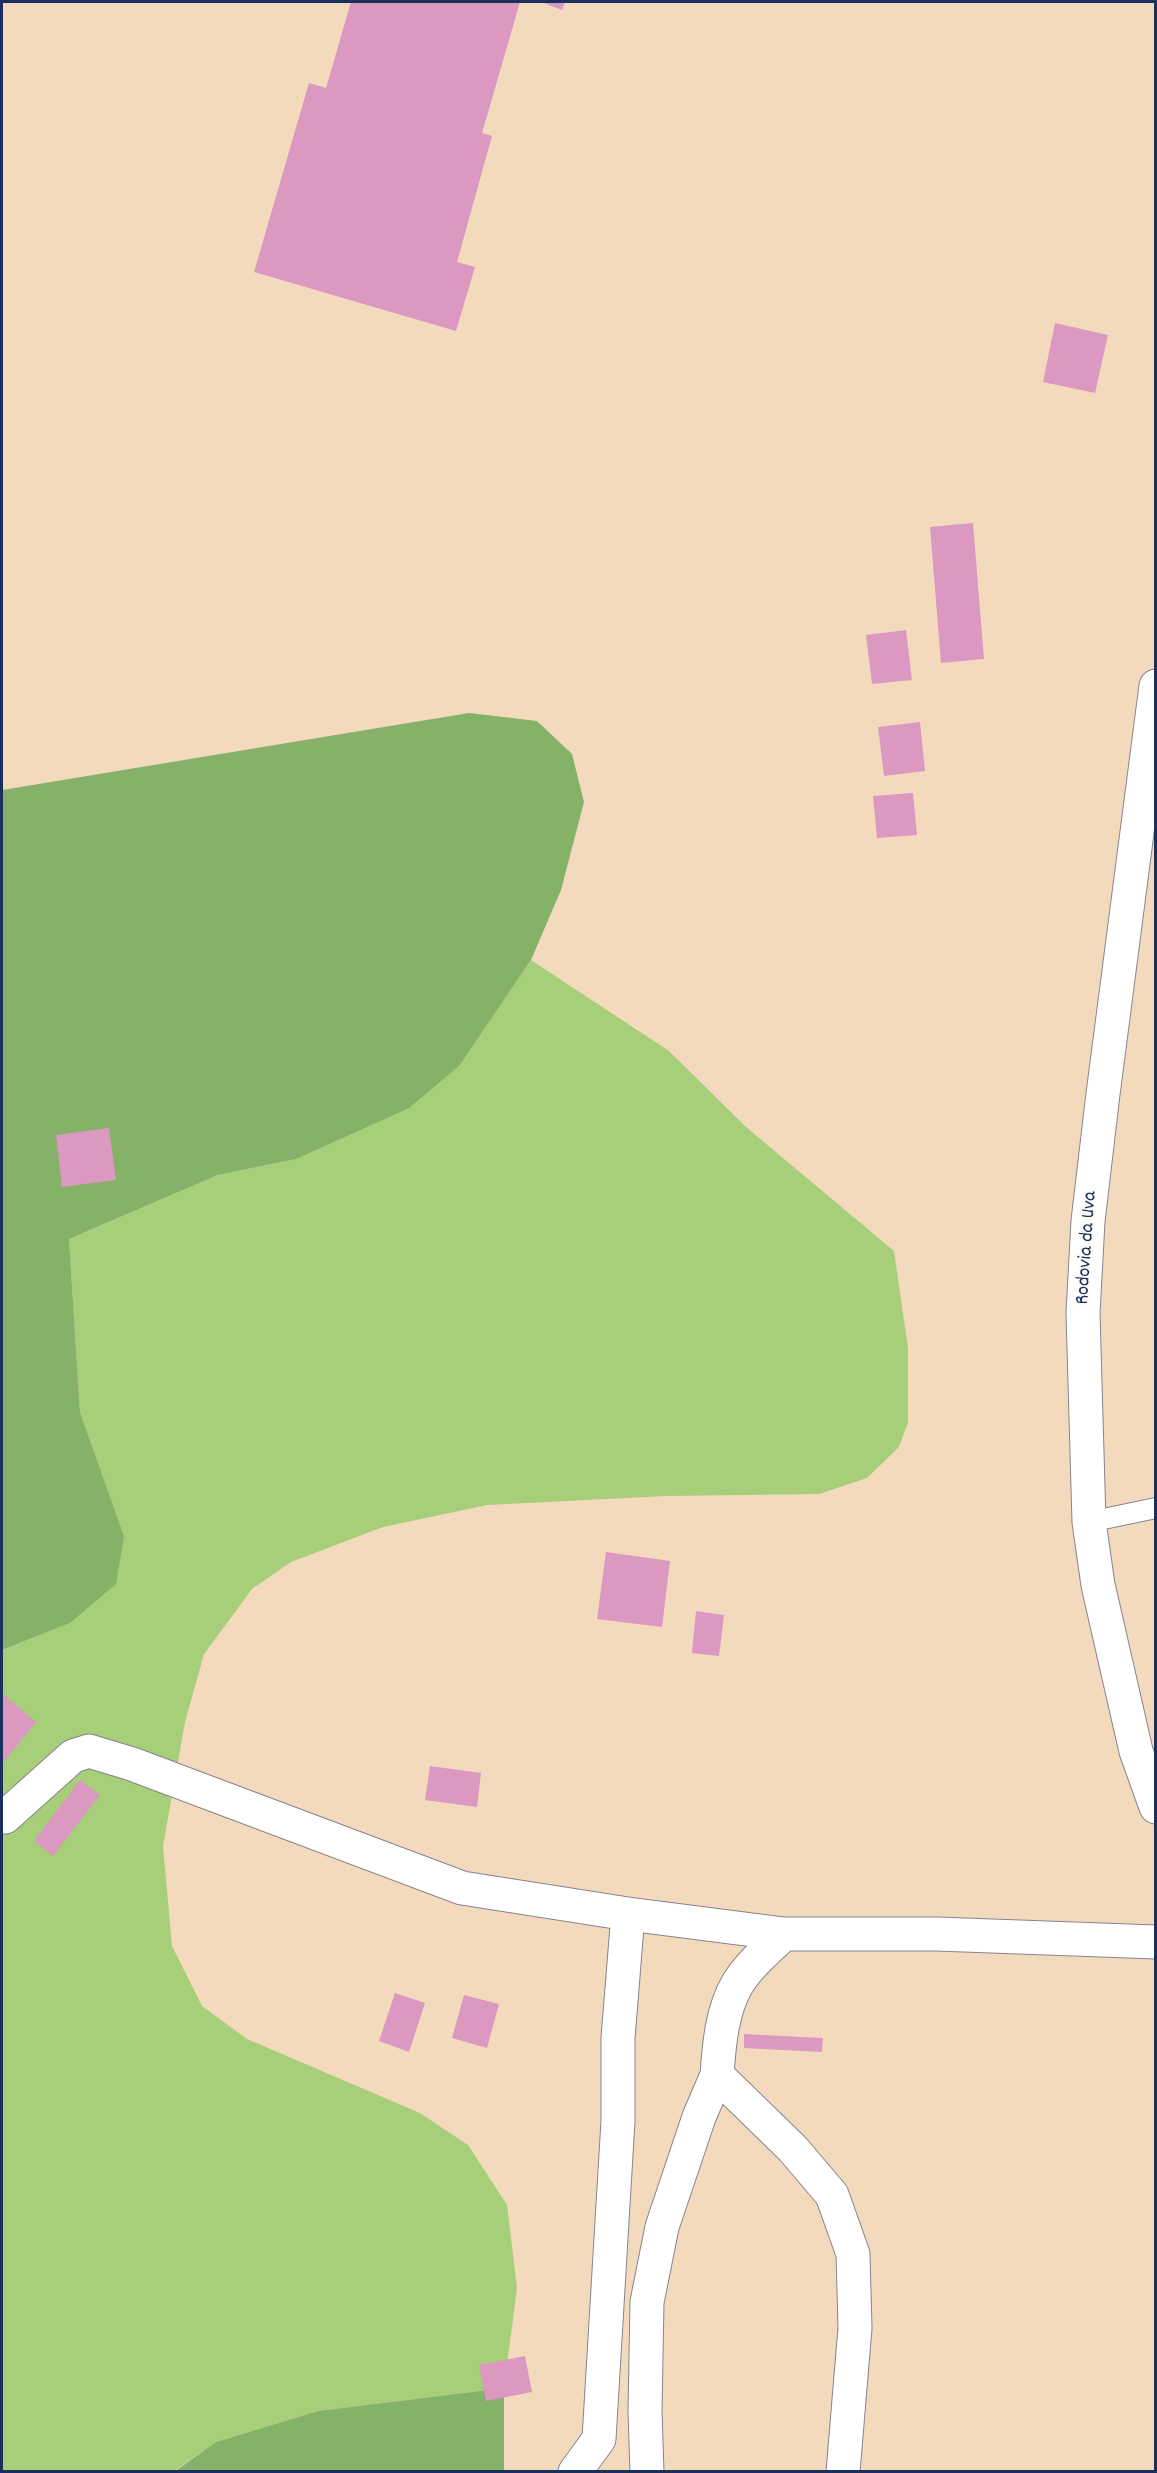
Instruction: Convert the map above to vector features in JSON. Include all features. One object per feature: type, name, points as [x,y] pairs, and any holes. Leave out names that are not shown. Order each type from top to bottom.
[{"type":"street","name":"Rodovia da Uva","points":[[1155,686],[1088,1221],[1083,1313],[1089,1522],[1098,1585],[1136,1751],[1155,1807]]},
{"type":"street","points":[[5,1817],[73,1756],[89,1751],[132,1764],[462,1888],[628,1914],[784,1934],[937,1934],[1155,1942]]},
{"type":"street","points":[[575,2472],[598,2439],[617,2143],[618,2038],[628,1914]]},
{"type":"street","points":[[648,2472],[645,2411],[647,2302],[663,2227],[699,2117],[717,2075],[719,2045],[725,2016],[737,1983],[764,1952],[784,1934]]},
{"type":"street","points":[[717,2075],[793,2149],[832,2195],[853,2254],[855,2328],[843,2472]]},
{"type":"lane","points":[[1089,1522],[1155,1508]]},
{"type":"green space","points":[[469,713],[537,721],[572,754],[584,802],[561,890],[531,960],[460,1065],[409,1108],[296,1159],[218,1175],[69,1239],[80,1412],[124,1536],[116,1584],[70,1623],[2,1650],[2,790]]},
{"type":"green space","points":[[531,960],[669,1051],[746,1127],[894,1251],[908,1348],[908,1422],[899,1447],[867,1478],[819,1494],[666,1496],[487,1505],[383,1527],[291,1562],[252,1589],[204,1654],[185,1722],[163,1846],[172,1946],[202,2006],[247,2039],[420,2113],[468,2145],[507,2205],[517,2288],[504,2388],[318,2411],[216,2442],[174,2471],[2,2472],[2,1650],[70,1623],[124,1536],[80,1412],[69,1239],[218,1175],[296,1159],[460,1065]]},
{"type":"green space","points":[[504,2388],[504,2471],[174,2472],[216,2442],[318,2411]]},
{"type":"building","points":[[351,2],[520,2],[482,133],[492,136],[457,262],[475,267],[456,331],[254,272],[309,83],[326,88]]},
{"type":"building","points":[[541,2],[565,2],[562,10]]},
{"type":"building","points":[[1055,323],[1108,335],[1095,393],[1043,382]]},
{"type":"building","points":[[973,523],[984,659],[941,663],[930,527]]},
{"type":"building","points":[[906,630],[912,680],[872,684],[866,635]]},
{"type":"building","points":[[920,722],[925,771],[884,776],[878,727]]},
{"type":"building","points":[[913,793],[917,835],[877,838],[873,796]]},
{"type":"building","points":[[109,1128],[116,1180],[62,1187],[56,1135]]},
{"type":"building","points":[[606,1552],[670,1561],[662,1627],[597,1619]]},
{"type":"building","points":[[696,1611],[724,1615],[719,1656],[692,1653]]},
{"type":"building","points":[[2,1693],[36,1722],[2,1764]]},
{"type":"building","points":[[430,1766],[481,1773],[477,1807],[425,1800]]},
{"type":"building","points":[[80,1780],[100,1795],[53,1856],[34,1841]]},
{"type":"building","points":[[395,1993],[425,2003],[409,2052],[379,2041]]},
{"type":"building","points":[[464,1995],[499,2004],[487,2048],[452,2038]]},
{"type":"building","points":[[744,2034],[823,2038],[822,2052],[744,2048]]},
{"type":"building","points":[[525,2356],[532,2392],[486,2401],[479,2365]]}]
